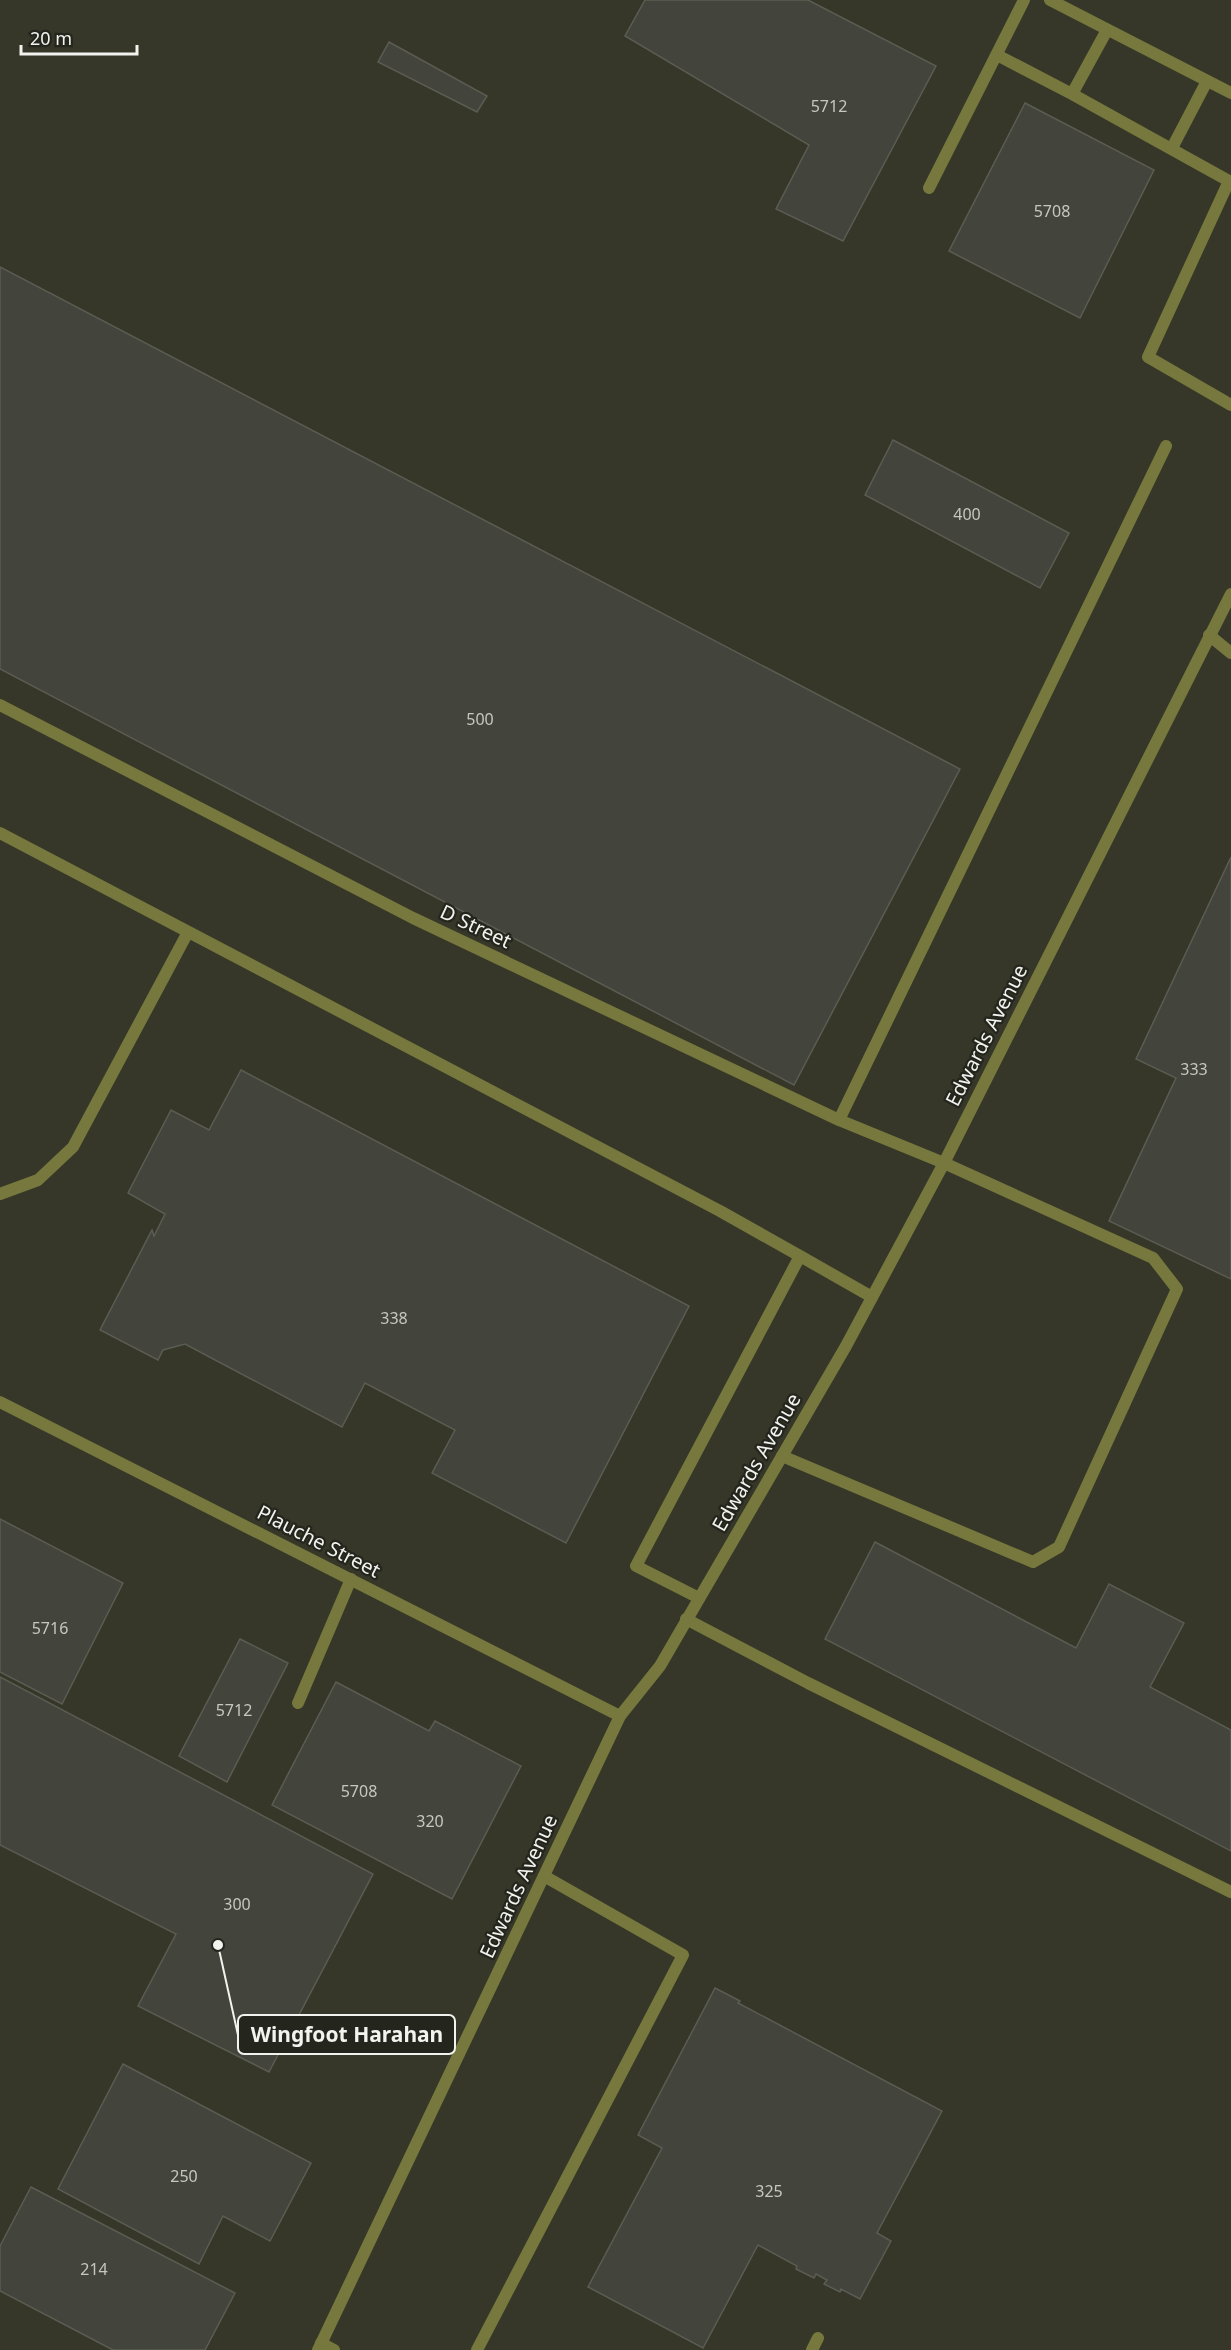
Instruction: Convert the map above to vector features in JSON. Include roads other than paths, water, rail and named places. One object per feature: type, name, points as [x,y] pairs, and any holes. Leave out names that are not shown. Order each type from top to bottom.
[{"type":"street","points":[[929,189],[1024,0]]},
{"type":"street","points":[[1050,0],[1231,93]]},
{"type":"street","points":[[1072,94],[1107,30]]},
{"type":"street","points":[[997,55],[1229,181],[1148,357],[1231,405]]},
{"type":"street","points":[[1172,148],[1207,81]]},
{"type":"street","points":[[839,1120],[1166,446]]},
{"type":"street","name":"Edwards Avenue","points":[[320,2347],[620,1716],[660,1666],[872,1297],[944,1162],[1231,594]]},
{"type":"street","points":[[1209,635],[1231,653]]},
{"type":"street","name":"D Street","points":[[0,705],[413,918],[839,1120],[944,1162],[1153,1258],[1177,1289],[1059,1547],[1033,1562],[782,1456]]},
{"type":"street","points":[[0,833],[710,1205],[872,1297]]},
{"type":"street","points":[[0,1194],[38,1180],[73,1147],[188,932]]},
{"type":"street","points":[[699,1598],[636,1566],[800,1256]]},
{"type":"street","name":"Plauche Street","points":[[0,1402],[620,1716]]},
{"type":"street","points":[[298,1703],[351,1579]]},
{"type":"street","points":[[686,1619],[808,1683],[1231,1892]]},
{"type":"street","points":[[477,2350],[683,1956],[544,1876]]},
{"type":"street","points":[[812,2350],[818,2338]]},
{"type":"street","points":[[320,2347],[334,2350]]},
{"type":"place","name":"Wingfoot Harahan","points":[[218,1945]]}]
